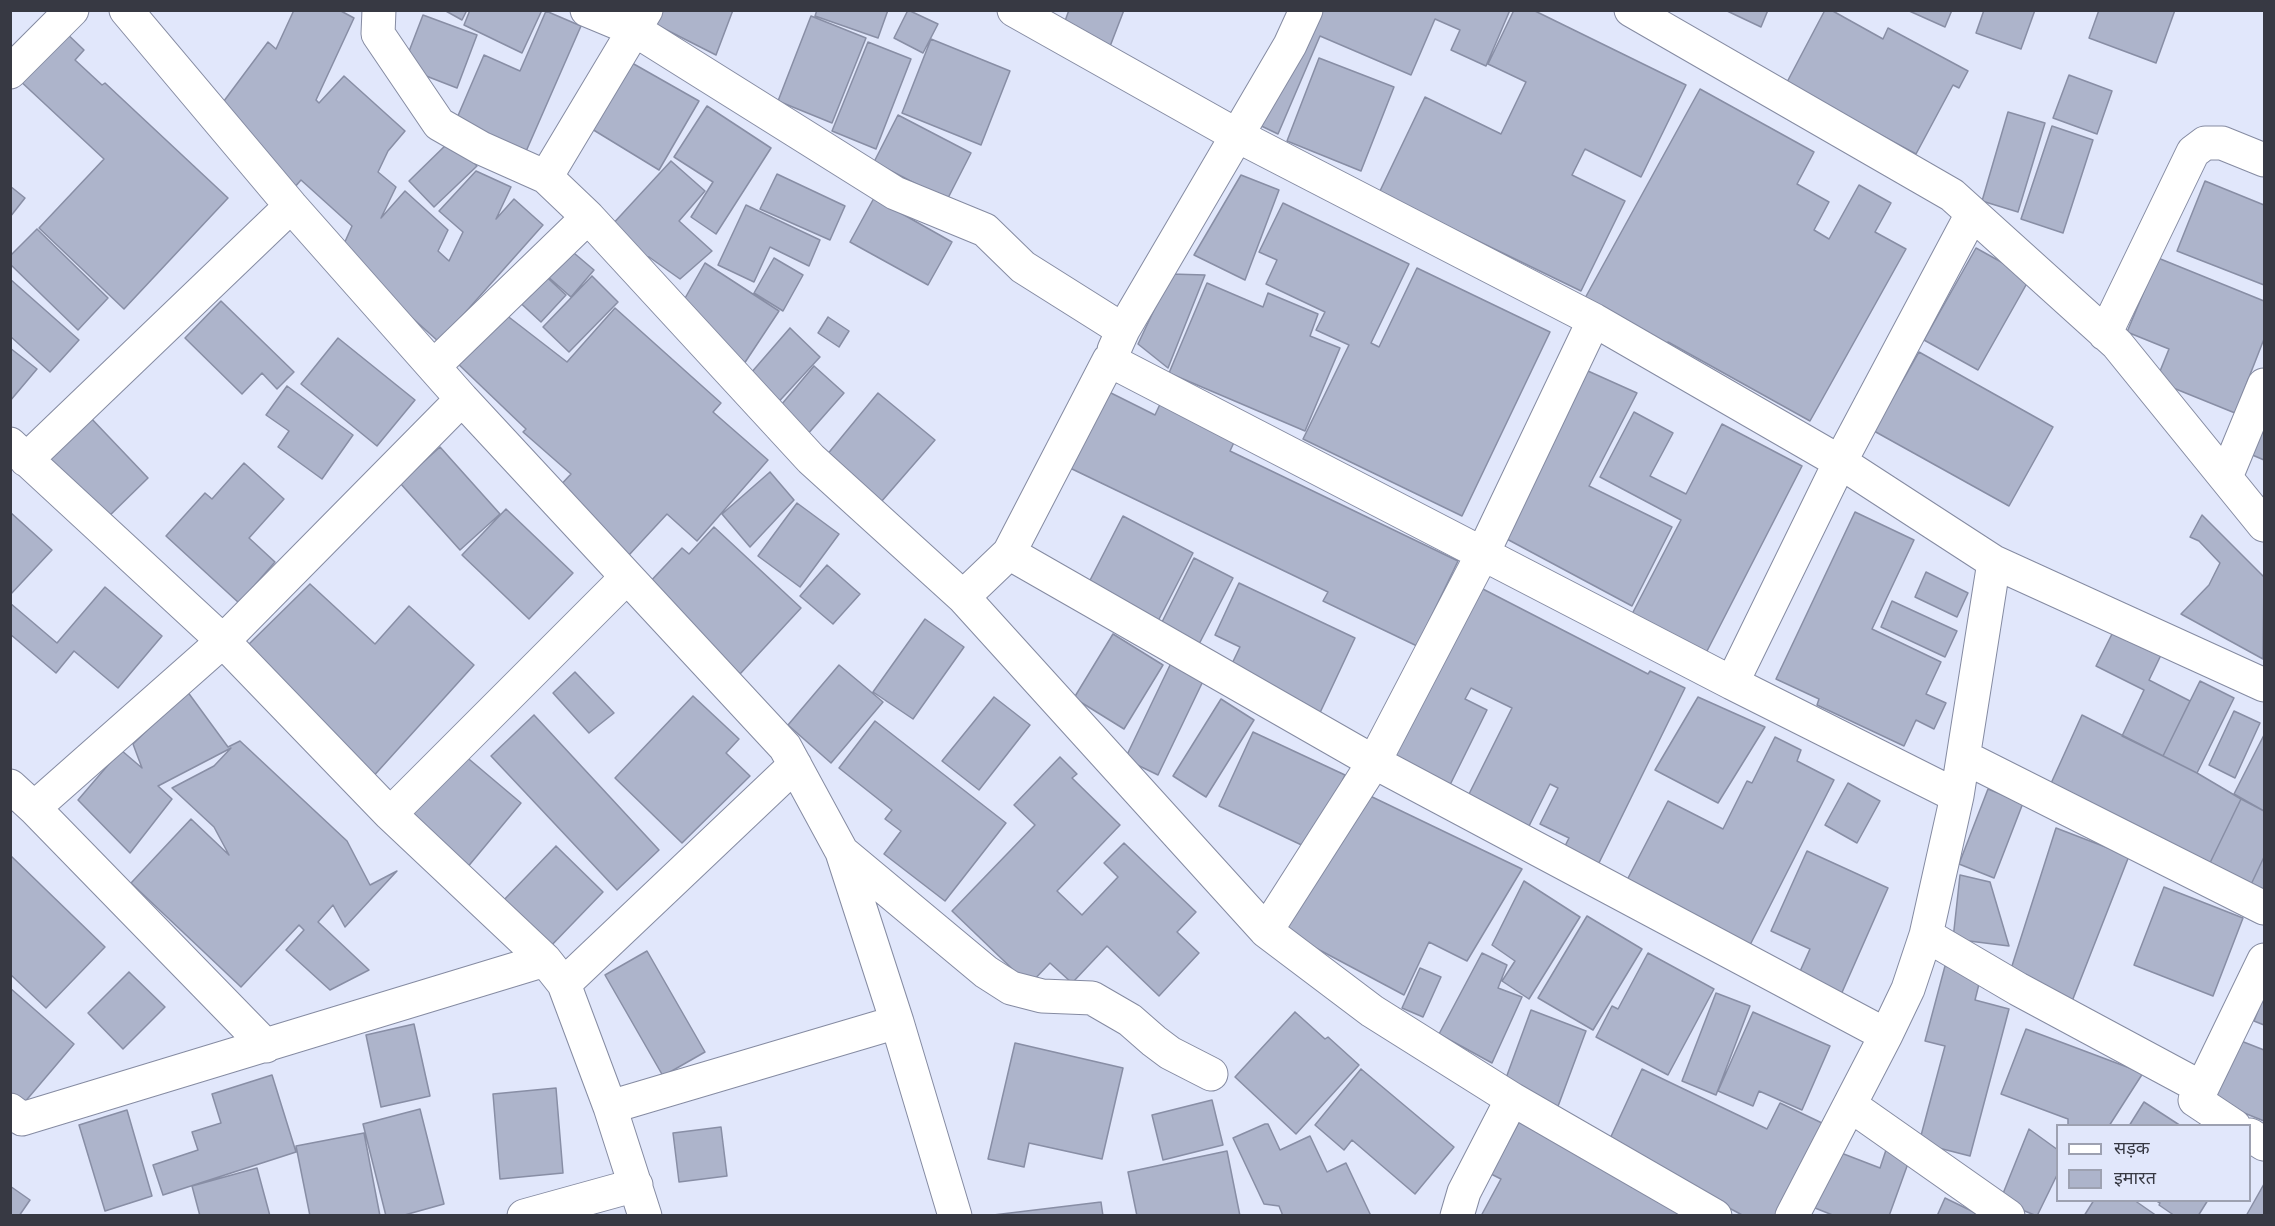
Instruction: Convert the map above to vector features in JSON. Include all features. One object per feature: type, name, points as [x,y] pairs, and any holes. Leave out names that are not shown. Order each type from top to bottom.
[{"type":"street","points":[[10,72],[72,10]]},
{"type":"street","points":[[126,10],[291,206],[462,399],[784,747],[842,852],[897,1022],[955,1215]]},
{"type":"street","points":[[379,10],[378,34],[439,124],[481,148],[546,177],[588,217],[811,459],[963,597],[1266,931],[1372,1011],[1512,1098],[1715,1215]]},
{"type":"street","points":[[587,10],[640,20],[895,193],[985,231],[1023,267],[1124,330]]},
{"type":"street","points":[[1014,10],[1238,136],[1594,320],[1840,462],[1994,562],[2265,685]]},
{"type":"street","points":[[963,597],[1009,553],[1124,330],[1290,45],[1306,10]]},
{"type":"street","points":[[1630,10],[1952,195],[2116,344],[2265,525]]},
{"type":"street","points":[[546,177],[640,20]]},
{"type":"street","points":[[2104,334],[2193,152],[2205,143],[2222,143],[2265,160]]},
{"type":"street","points":[[291,206],[18,452],[223,641],[390,814],[555,972],[610,1107],[640,1200],[524,1215]]},
{"type":"street","points":[[1732,683],[1840,462],[1972,214]]},
{"type":"street","points":[[434,366],[588,217]]},
{"type":"street","points":[[1266,931],[1374,762],[1483,554],[1594,320]]},
{"type":"street","points":[[1109,360],[1732,683],[1957,796]]},
{"type":"street","points":[[2226,477],[2265,385]]},
{"type":"street","points":[[34,808],[223,641],[462,399]]},
{"type":"street","points":[[1009,553],[1374,762],[1886,1035]]},
{"type":"street","points":[[1792,1215],[1886,1035],[1908,988],[1926,935],[1957,796],[1994,562]]},
{"type":"street","points":[[390,814],[627,577]]},
{"type":"street","points":[[1964,757],[2265,908]]},
{"type":"street","points":[[10,1110],[22,1119],[266,1046],[555,972],[795,765]]},
{"type":"street","points":[[10,786],[266,1046]]},
{"type":"street","points":[[842,852],[986,972],[1011,988],[1042,996],[1092,998],[1131,1020],[1170,1053],[1211,1074]]},
{"type":"street","points":[[1926,935],[2018,989],[2202,1088]]},
{"type":"street","points":[[2232,1124],[2195,1101],[2265,960]]},
{"type":"street","points":[[610,1107],[897,1022]]},
{"type":"street","points":[[1457,1215],[1464,1192],[1512,1098]]},
{"type":"street","points":[[1850,1105],[2008,1215]]},
{"type":"street","points":[[2251,1136],[2265,1144]]},
{"type":"building","points":[[294,10],[339,10],[354,18],[316,100],[319,103],[344,76],[405,131],[388,151],[378,172],[396,187],[381,218],[405,191],[448,230],[438,251],[449,261],[463,232],[439,211],[476,171],[511,187],[496,219],[514,199],[543,225],[439,342],[340,253],[352,226],[301,180],[294,188],[218,109],[268,42],[276,49]]},
{"type":"building","points":[[444,10],[467,10],[462,20]]},
{"type":"building","points":[[470,10],[542,10],[522,53],[464,25]]},
{"type":"building","points":[[651,10],[733,10],[716,55],[645,19]]},
{"type":"building","points":[[817,10],[888,10],[878,38],[815,16]]},
{"type":"building","points":[[908,10],[938,24],[923,53],[894,38]]},
{"type":"building","points":[[1069,10],[1124,10],[1109,49],[1061,32]]},
{"type":"building","points":[[1316,10],[1510,10],[1486,66],[1451,50],[1460,30],[1435,19],[1411,75],[1320,36],[1278,134],[1253,122]]},
{"type":"building","points":[[1514,10],[1533,10],[1686,85],[1641,177],[1585,149],[1572,175],[1625,201],[1581,291],[1379,193],[1425,97],[1501,134],[1526,82],[1488,64]]},
{"type":"building","points":[[1725,10],[1768,10],[1761,27]]},
{"type":"building","points":[[1825,10],[1831,10],[1883,39],[1888,28],[1968,71],[1959,88],[1953,85],[1916,154],[1786,84]]},
{"type":"building","points":[[1907,10],[1952,10],[1945,27]]},
{"type":"building","points":[[1984,10],[2035,10],[2021,49],[1976,33]]},
{"type":"building","points":[[2099,10],[2175,10],[2156,63],[2089,38]]},
{"type":"building","points":[[546,11],[581,26],[524,156],[454,125],[484,55],[520,71]]},
{"type":"building","points":[[423,15],[477,35],[457,88],[403,67]]},
{"type":"building","points":[[811,16],[866,38],[832,123],[778,101]]},
{"type":"building","points":[[62,29],[84,50],[75,60],[102,85],[105,83],[228,198],[124,309],[39,228],[104,159],[17,78]]},
{"type":"building","points":[[931,39],[1010,71],[981,145],[902,113]]},
{"type":"building","points":[[868,42],[911,59],[876,149],[832,131]]},
{"type":"building","points":[[1319,58],[1394,87],[1361,171],[1287,141]]},
{"type":"building","points":[[625,59],[699,101],[659,170],[587,126]]},
{"type":"building","points":[[2069,75],[2112,91],[2097,134],[2053,118]]},
{"type":"building","points":[[1700,89],[1814,152],[1797,184],[1829,202],[1814,230],[1829,239],[1859,185],[1891,203],[1875,232],[1906,249],[1810,421],[1668,342],[1666,345],[1584,300]]},
{"type":"building","points":[[707,106],[771,148],[716,234],[691,217],[713,182],[674,157]]},
{"type":"building","points":[[2008,112],[2045,123],[2018,212],[1982,201]]},
{"type":"building","points":[[898,115],[971,153],[947,200],[874,162]]},
{"type":"building","points":[[2052,126],[2093,140],[2063,233],[2021,219]]},
{"type":"building","points":[[452,139],[477,166],[434,207],[409,181]]},
{"type":"building","points":[[671,161],[705,191],[679,221],[712,251],[680,279],[649,257],[640,256],[610,227]]},
{"type":"building","points":[[777,174],[845,206],[830,240],[760,209]]},
{"type":"building","points":[[1241,175],[1279,190],[1245,280],[1194,255]]},
{"type":"building","points":[[2205,181],[2264,205],[2264,285],[2177,251]]},
{"type":"building","points":[[10,186],[25,198],[10,217]]},
{"type":"building","points":[[874,198],[952,242],[928,285],[850,242]]},
{"type":"building","points":[[1283,203],[1409,264],[1371,343],[1379,347],[1417,268],[1550,332],[1462,516],[1303,439],[1349,345],[1316,330],[1325,312],[1266,284],[1277,260],[1259,252]]},
{"type":"building","points":[[746,205],[820,240],[809,266],[770,247],[754,282],[718,265]]},
{"type":"building","points":[[37,229],[108,298],[78,330],[10,264],[10,256]]},
{"type":"building","points":[[568,248],[594,270],[571,297],[546,275]]},
{"type":"building","points":[[1976,248],[2030,278],[1978,370],[1924,340]]},
{"type":"building","points":[[774,258],[803,275],[783,311],[754,293]]},
{"type":"building","points":[[2158,258],[2264,301],[2264,339],[2235,413],[2156,381],[2169,349],[2127,332]]},
{"type":"building","points":[[705,263],[779,311],[740,370],[680,307]]},
{"type":"building","points":[[538,269],[566,295],[541,322],[514,297]]},
{"type":"building","points":[[1171,274],[1205,275],[1168,368],[1138,344]]},
{"type":"building","points":[[592,276],[618,302],[569,352],[543,327]]},
{"type":"building","points":[[10,279],[79,340],[50,372],[10,336]]},
{"type":"building","points":[[1207,283],[1263,307],[1268,293],[1318,314],[1310,336],[1340,348],[1305,431],[1169,373]]},
{"type":"building","points":[[221,301],[294,372],[277,389],[262,373],[242,394],[185,338]]},
{"type":"building","points":[[615,308],[721,403],[713,412],[768,460],[697,541],[667,514],[629,555],[556,490],[571,474],[523,432],[526,429],[454,360],[501,311],[567,362]]},
{"type":"building","points":[[828,317],[849,331],[839,347],[818,333]]},
{"type":"building","points":[[790,328],[820,357],[772,409],[744,381]]},
{"type":"building","points":[[338,338],[415,400],[377,446],[301,384]]},
{"type":"building","points":[[10,348],[37,369],[10,401]]},
{"type":"building","points":[[1919,352],[2053,427],[2009,506],[1874,431]]},
{"type":"building","points":[[814,366],[844,393],[806,436],[776,411]]},
{"type":"building","points":[[1579,367],[1637,393],[1589,486],[1672,527],[1632,606],[1505,538]]},
{"type":"building","points":[[287,386],[353,435],[322,479],[278,447],[289,431],[266,415]]},
{"type":"building","points":[[1107,391],[1155,415],[1161,402],[1236,438],[1230,451],[1458,561],[1417,646],[1323,601],[1328,592],[1070,468]]},
{"type":"building","points":[[878,393],[935,440],[881,502],[826,456]]},
{"type":"building","points":[[1634,412],[1673,433],[1650,476],[1686,494],[1722,424],[1802,466],[1706,653],[1632,614],[1681,520],[1600,477]]},
{"type":"building","points":[[88,415],[148,478],[101,524],[40,462]]},
{"type":"building","points":[[2264,417],[2264,460],[2250,454]]},
{"type":"building","points":[[440,447],[500,514],[460,550],[400,483]]},
{"type":"building","points":[[244,463],[284,499],[249,538],[275,562],[239,603],[166,536],[205,493],[212,499]]},
{"type":"building","points":[[770,472],[794,500],[750,547],[722,514]]},
{"type":"building","points":[[797,503],[839,534],[800,587],[758,556]]},
{"type":"building","points":[[506,509],[573,573],[529,619],[462,555]]},
{"type":"building","points":[[10,512],[52,550],[10,595]]},
{"type":"building","points":[[1855,512],[1914,540],[1872,629],[1941,662],[1926,694],[1946,703],[1934,729],[1916,720],[1904,746],[1817,705],[1819,699],[1776,679]]},
{"type":"building","points":[[2202,515],[2264,577],[2263,659],[2181,614],[2209,585],[2220,563],[2199,541],[2190,537]]},
{"type":"building","points":[[1123,516],[1193,553],[1156,625],[1086,588]]},
{"type":"building","points":[[714,527],[801,608],[740,674],[646,586],[682,548],[689,554]]},
{"type":"building","points":[[1194,558],[1233,578],[1196,650],[1158,630]]},
{"type":"building","points":[[827,565],[860,594],[833,624],[800,596]]},
{"type":"building","points":[[1926,572],[1968,593],[1957,617],[1915,597]]},
{"type":"building","points":[[1239,583],[1355,638],[1318,717],[1227,674],[1240,647],[1215,635]]},
{"type":"building","points":[[310,584],[375,644],[409,606],[474,665],[370,780],[248,645]]},
{"type":"building","points":[[105,587],[162,636],[118,688],[74,651],[56,673],[10,634],[10,603],[57,643]]},
{"type":"building","points":[[1479,587],[1648,674],[1650,671],[1685,688],[1594,873],[1560,856],[1569,838],[1540,824],[1558,788],[1550,784],[1527,830],[1466,800],[1512,708],[1471,688],[1465,699],[1487,710],[1446,793],[1383,758]]},
{"type":"building","points":[[1892,601],[1957,631],[1945,657],[1881,627]]},
{"type":"building","points":[[925,619],[964,647],[913,719],[873,692]]},
{"type":"building","points":[[2113,632],[2161,655],[2149,680],[2190,701],[2163,756],[2122,736],[2144,690],[2096,666]]},
{"type":"building","points":[[1113,634],[1163,665],[1124,729],[1074,698]]},
{"type":"building","points":[[1172,661],[1205,677],[1158,775],[1125,759]]},
{"type":"building","points":[[839,665],[883,702],[831,763],[788,725]]},
{"type":"building","points":[[575,672],[614,713],[589,733],[553,693]]},
{"type":"building","points":[[2200,681],[2234,698],[2197,773],[2163,756]]},
{"type":"building","points":[[187,691],[228,747],[240,741],[347,841],[370,885],[397,871],[345,927],[333,905],[318,922],[369,970],[330,990],[286,950],[304,930],[299,925],[241,987],[131,883],[191,819],[229,855],[214,827],[172,788],[214,766],[231,748],[158,786],[172,799],[130,853],[78,800],[121,750],[142,768],[133,744]]},
{"type":"building","points":[[693,696],[739,739],[726,753],[750,776],[682,843],[615,778]]},
{"type":"building","points":[[994,697],[1030,725],[979,790],[942,761]]},
{"type":"building","points":[[1698,697],[1765,727],[1718,803],[1655,770]]},
{"type":"building","points":[[1221,699],[1254,720],[1206,797],[1173,776]]},
{"type":"building","points":[[2234,711],[2260,723],[2235,778],[2209,765]]},
{"type":"building","points":[[534,715],[659,850],[617,890],[491,756]]},
{"type":"building","points":[[2082,715],[2197,773],[2241,799],[2208,867],[2048,790]]},
{"type":"building","points":[[875,721],[1006,823],[945,901],[884,854],[901,831],[885,819],[892,810],[839,768]]},
{"type":"building","points":[[1253,732],[1345,775],[1310,849],[1219,806]]},
{"type":"building","points":[[2264,735],[2264,811],[2234,794]]},
{"type":"building","points":[[1775,737],[1801,750],[1797,761],[1834,780],[1750,945],[1626,882],[1668,801],[1723,829],[1747,781],[1752,783]]},
{"type":"building","points":[[457,749],[521,803],[466,869],[402,816]]},
{"type":"building","points":[[1060,757],[1077,774],[1072,778],[1120,825],[1057,891],[1082,915],[1118,877],[1104,863],[1124,843],[1196,912],[1177,932],[1199,953],[1159,996],[1107,946],[1072,983],[1050,963],[1029,985],[952,911],[1035,825],[1014,805]]},
{"type":"building","points":[[1848,783],[1880,801],[1857,843],[1825,825]]},
{"type":"building","points":[[1988,789],[2023,803],[1994,878],[1959,864]]},
{"type":"building","points":[[1366,794],[1522,869],[1467,961],[1429,942],[1404,995],[1280,929]]},
{"type":"building","points":[[2241,799],[2264,811],[2264,857],[2247,893],[2208,867]]},
{"type":"building","points":[[2056,828],[2129,856],[2069,1009],[2011,969]]},
{"type":"building","points":[[556,846],[603,892],[547,950],[500,904]]},
{"type":"building","points":[[1807,851],[1888,888],[1840,997],[1797,978],[1810,949],[1771,931]]},
{"type":"building","points":[[10,855],[105,947],[46,1008],[10,974]]},
{"type":"building","points":[[2264,857],[2264,894],[2247,893]]},
{"type":"building","points":[[1960,875],[1990,882],[2009,946],[1953,939]]},
{"type":"building","points":[[1524,881],[1580,917],[1529,999],[1502,981],[1515,961],[1492,945]]},
{"type":"building","points":[[2164,887],[2243,918],[2213,996],[2134,965]]},
{"type":"building","points":[[1587,916],[1642,949],[1593,1030],[1538,998]]},
{"type":"building","points":[[647,951],[705,1052],[663,1076],[605,975]]},
{"type":"building","points":[[1482,953],[1507,965],[1498,988],[1522,997],[1492,1063],[1439,1034]]},
{"type":"building","points":[[1648,953],[1714,989],[1668,1075],[1596,1037],[1612,1006],[1618,1009]]},
{"type":"building","points":[[1945,966],[1981,976],[1975,1000],[2009,1009],[1970,1156],[1919,1143],[1945,1046],[1925,1041]]},
{"type":"building","points":[[1420,968],[1441,977],[1423,1017],[1402,1008]]},
{"type":"building","points":[[129,972],[165,1007],[123,1049],[88,1013]]},
{"type":"building","points":[[10,988],[74,1044],[18,1110],[10,1104]]},
{"type":"building","points":[[1716,993],[1750,1006],[1716,1095],[1682,1081]]},
{"type":"building","points":[[2264,995],[2264,1025],[2254,1021]]},
{"type":"building","points":[[1531,1010],[1586,1031],[1557,1109],[1502,1089]]},
{"type":"building","points":[[1295,1012],[1359,1065],[1296,1134],[1235,1077]]},
{"type":"building","points":[[1753,1012],[1830,1046],[1802,1110],[1759,1091],[1753,1106],[1718,1091]]},
{"type":"building","points":[[414,1024],[430,1096],[381,1107],[366,1035]]},
{"type":"building","points":[[2026,1029],[2143,1073],[2110,1124],[2068,1124],[2068,1119],[2001,1094]]},
{"type":"building","points":[[2236,1039],[2264,1050],[2264,1121],[2212,1100]]},
{"type":"building","points":[[1015,1043],[1123,1068],[1102,1159],[1029,1143],[1024,1167],[988,1159]]},
{"type":"building","points":[[1361,1069],[1454,1147],[1415,1194],[1352,1140],[1344,1150],[1315,1125]]},
{"type":"building","points":[[1642,1069],[1767,1129],[1780,1103],[1822,1123],[1777,1216],[1744,1216],[1608,1143]]},
{"type":"building","points":[[272,1075],[296,1152],[163,1195],[153,1165],[198,1150],[192,1132],[221,1123],[212,1094]]},
{"type":"building","points":[[556,1088],[563,1173],[500,1179],[493,1094]]},
{"type":"building","points":[[1212,1100],[1223,1145],[1163,1160],[1152,1115]]},
{"type":"building","points":[[2144,1102],[2178,1124],[2130,1124]]},
{"type":"building","points":[[420,1109],[444,1204],[401,1216],[386,1216],[363,1124]]},
{"type":"building","points":[[127,1110],[152,1196],[105,1211],[79,1125]]},
{"type":"building","points":[[1519,1122],[1694,1216],[1481,1216],[1501,1179],[1491,1174]]},
{"type":"building","points":[[1268,1124],[1280,1150],[1310,1136],[1327,1172],[1346,1163],[1371,1216],[1283,1216],[1279,1206],[1264,1204],[1233,1138]]},
{"type":"building","points":[[721,1127],[727,1176],[679,1182],[673,1133]]},
{"type":"building","points":[[2029,1129],[2056,1149],[2056,1177],[2037,1216],[2000,1201]]},
{"type":"building","points":[[364,1133],[380,1216],[310,1216],[296,1146]]},
{"type":"building","points":[[1886,1150],[1910,1158],[1889,1216],[1835,1216],[1815,1208],[1836,1151],[1880,1168]]},
{"type":"building","points":[[1227,1151],[1240,1216],[1137,1216],[1128,1172]]},
{"type":"building","points":[[257,1168],[270,1216],[200,1216],[192,1186]]},
{"type":"building","points":[[2264,1184],[2264,1216],[2246,1216]]},
{"type":"building","points":[[10,1186],[30,1200],[19,1216],[10,1216]]},
{"type":"building","points":[[1945,1198],[1982,1216],[1937,1216]]},
{"type":"building","points":[[1101,1202],[1103,1216],[985,1216]]},
{"type":"building","points":[[2093,1202],[2137,1202],[2157,1216],[2084,1216]]},
{"type":"building","points":[[2158,1202],[2207,1202],[2198,1216],[2175,1216],[2159,1205]]}]
